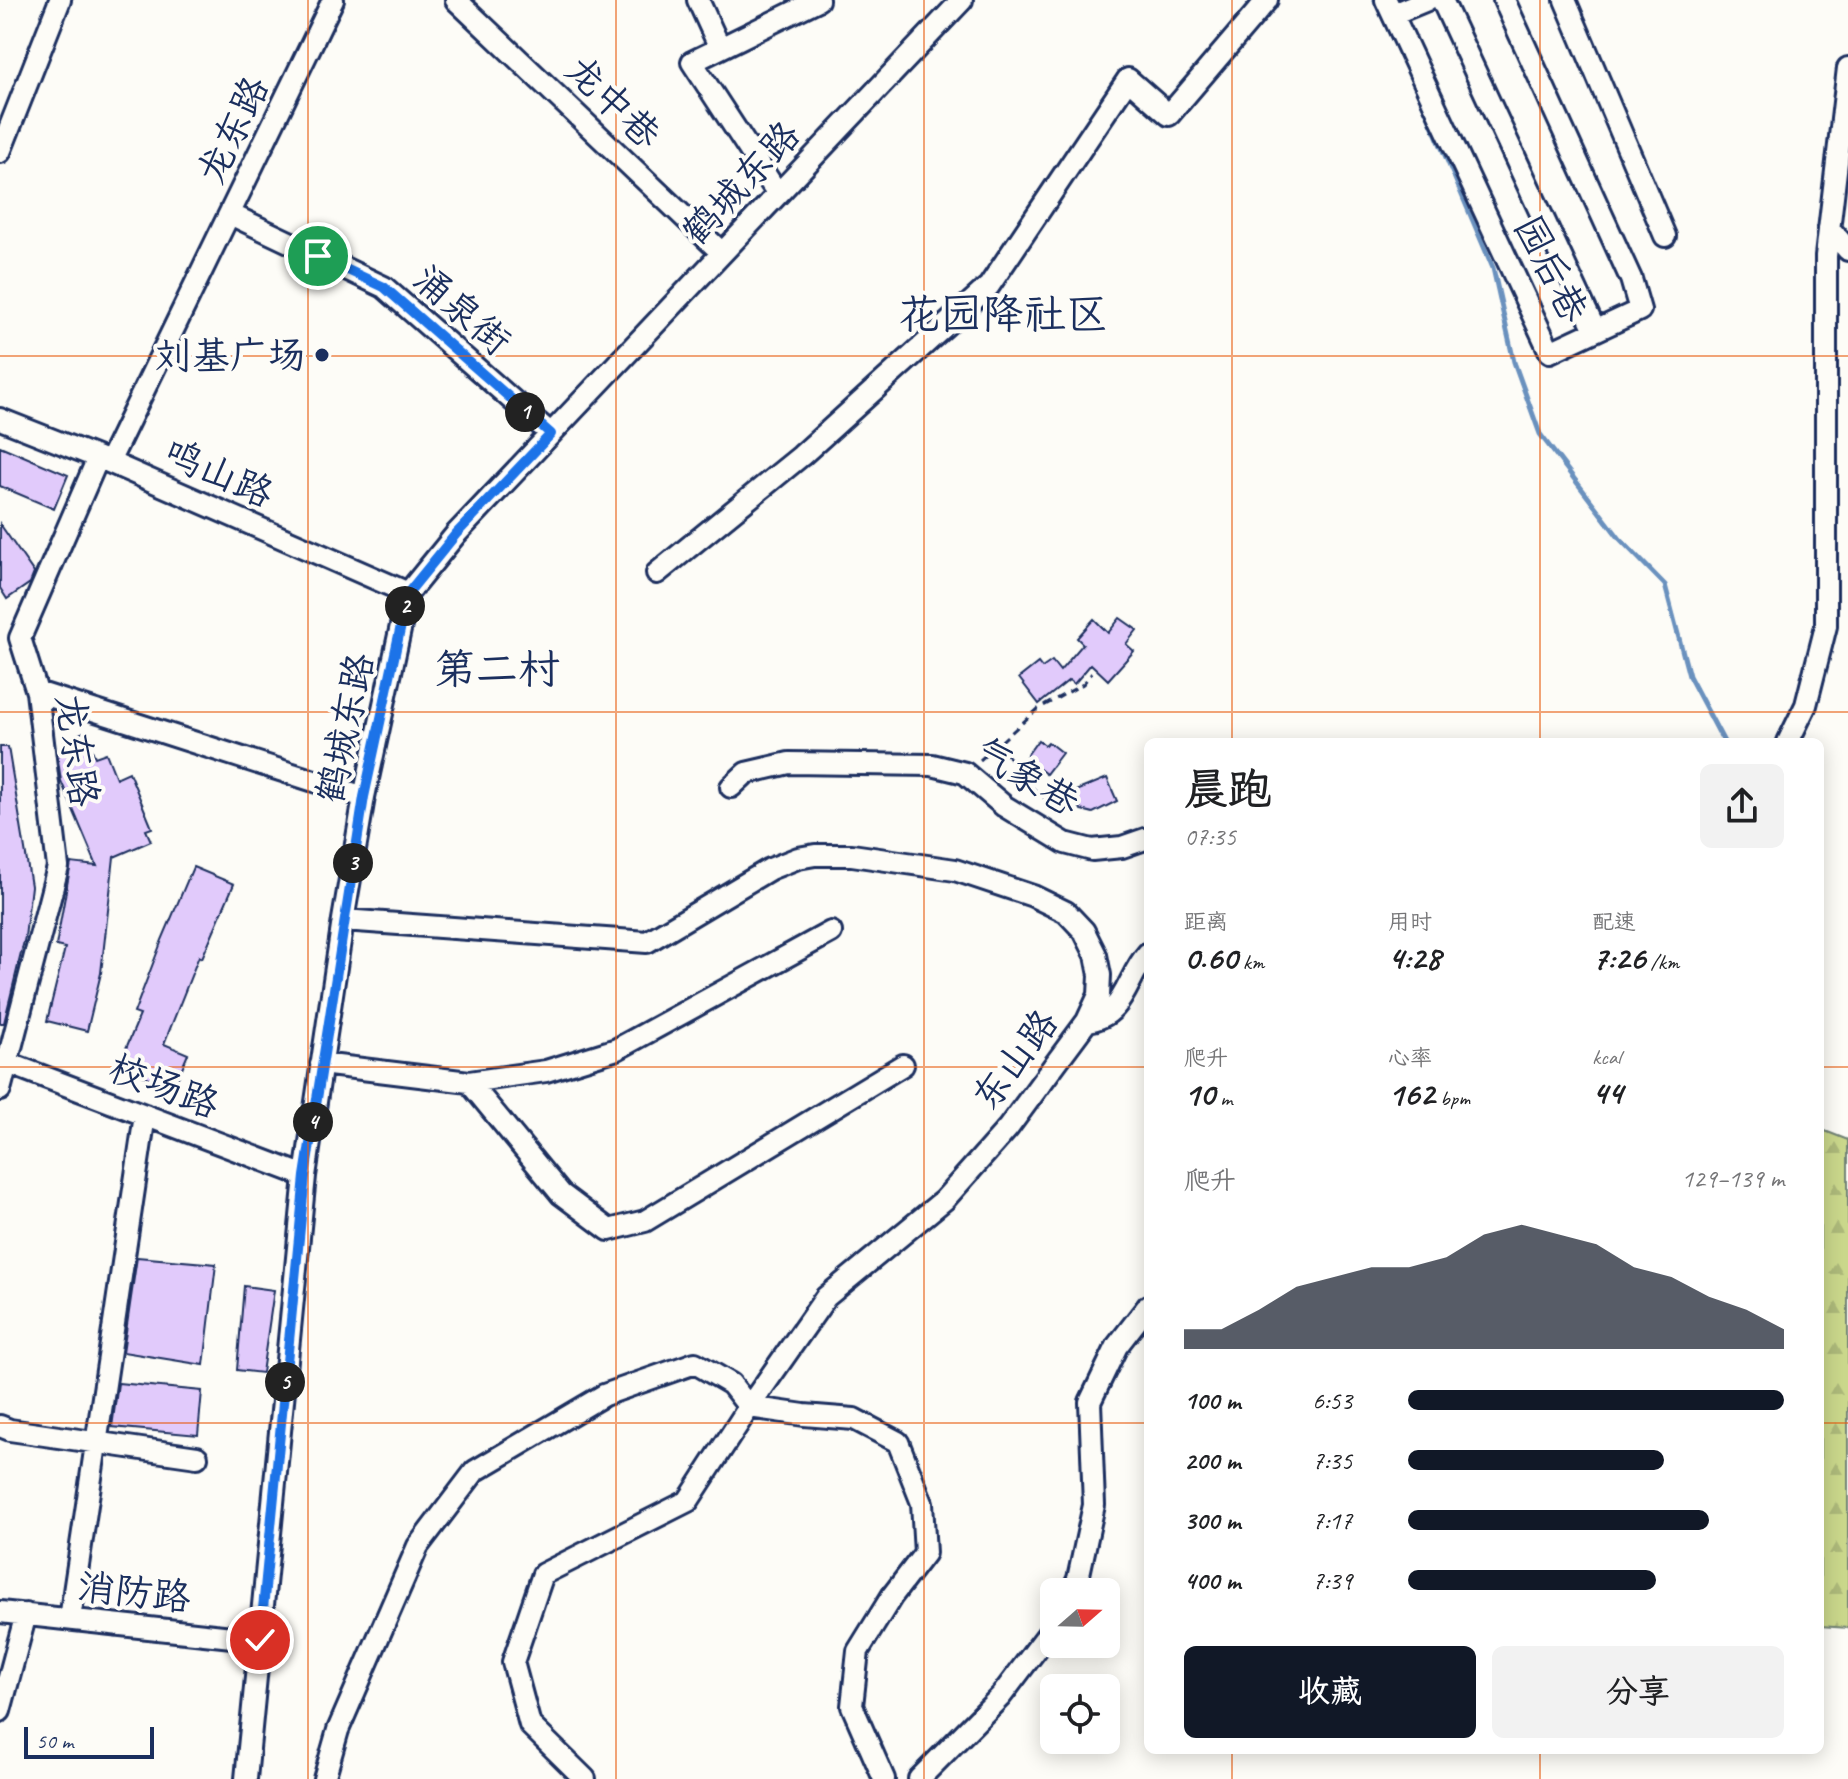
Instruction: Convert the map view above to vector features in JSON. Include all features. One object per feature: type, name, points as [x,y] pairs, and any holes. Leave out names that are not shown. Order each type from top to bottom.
[{"type":"street","points":[[0,152],[60,0]]},
{"type":"street","name":"龙东路","points":[[0,1090],[4,1062],[58,867],[37,692],[20,638],[104,460],[230,214],[333,0]]},
{"type":"street","name":"龙中巷","points":[[456,0],[722,253]]},
{"type":"street","points":[[698,0],[720,48]]},
{"type":"street","points":[[778,194],[692,62],[818,0]]},
{"type":"street","name":"鹤城东路","points":[[246,1779],[305,1176],[364,797],[408,593],[456,534],[962,0]]},
{"type":"street","points":[[657,573],[801,456],[989,286],[1128,79],[1169,115],[1267,0]]},
{"type":"street","points":[[1389,7],[1427,0]]},
{"type":"street","points":[[1442,0],[1595,330]]},
{"type":"street","name":"园后巷","points":[[1389,7],[1550,352],[1640,310],[1631,279],[1504,0]]},
{"type":"street","points":[[1565,0],[1665,236]]},
{"type":"street","points":[[1790,738],[1806,705],[1826,626],[1826,256],[1848,68]]},
{"type":"street","name":"涌泉街","points":[[230,214],[384,287],[551,434]]},
{"type":"street","points":[[1829,228],[1848,250]]},
{"type":"street","name":"鸣山路","points":[[0,419],[104,460],[408,593]]},
{"type":"street","points":[[37,692],[364,797]]},
{"type":"street","name":"气象巷","points":[[731,787],[746,773],[789,763],[913,763],[953,768],[965,773],[1023,818],[1065,843],[1092,850],[1122,847],[1144,839]]},
{"type":"street","name":"东山路","points":[[343,920],[647,942],[770,869],[815,855],[852,855],[955,870],[1033,896],[1066,912],[1084,931],[1096,955],[1100,975],[1099,995],[1087,1021],[1008,1128],[944,1200],[826,1297],[688,1501],[543,1574],[513,1662],[530,1725],[585,1779]]},
{"type":"street","points":[[321,1064],[469,1082],[546,1071],[617,1049],[831,932]]},
{"type":"street","points":[[1087,1021],[1099,1020],[1117,1006],[1144,958]]},
{"type":"street","name":"校场路","points":[[4,1062],[305,1176]]},
{"type":"street","points":[[469,1082],[561,1194],[609,1230],[645,1221],[903,1065]]},
{"type":"street","points":[[70,1619],[145,1115]]},
{"type":"street","points":[[1078,1578],[1094,1505],[1090,1402],[1117,1346],[1144,1311]]},
{"type":"street","points":[[324,1779],[338,1730],[418,1546],[475,1471],[604,1395],[695,1363],[731,1384],[749,1407],[854,1419],[898,1442],[922,1503],[925,1553],[892,1596],[858,1651],[852,1706],[884,1779]]},
{"type":"street","points":[[0,1426],[197,1457]]},
{"type":"street","name":"消防路","points":[[0,1612],[260,1640]]},
{"type":"street","points":[[0,1711],[26,1614]]},
{"type":"street","points":[[919,1779],[1001,1696],[1040,1644]]},
{"type":"path","points":[[965,773],[1038,709],[1083,684],[1092,673]]},
{"type":"path","points":[[999,743],[1034,790],[1045,799],[1064,805]]},
{"type":"green space","points":[[1824,1131],[1848,1140],[1848,1628],[1824,1626]]},
{"type":"building","points":[[0,446],[68,475],[54,509],[0,486]]},
{"type":"building","points":[[0,524],[34,573],[30,583],[7,599],[0,588]]},
{"type":"building","points":[[1120,618],[1137,630],[1126,644],[1134,651],[1108,680],[1091,664],[1074,684],[1069,680],[1039,704],[1019,678],[1038,663],[1042,668],[1052,661],[1060,671],[1083,644],[1077,638],[1094,619],[1108,633]]},
{"type":"building","points":[[84,732],[95,757],[106,753],[116,778],[129,772],[152,828],[146,830],[151,841],[114,857],[101,973],[87,1031],[47,1021],[65,948],[56,946],[71,863],[97,866],[61,781],[57,753],[66,750],[64,740]]},
{"type":"building","points":[[1038,740],[1045,745],[1048,742],[1062,753],[1046,774],[1025,758]]},
{"type":"building","points":[[0,747],[8,747],[31,886],[25,937],[4,1023],[0,1023]]},
{"type":"building","points":[[1107,778],[1117,801],[1093,813],[1081,810],[1073,792]]},
{"type":"building","points":[[193,867],[234,884],[202,958],[199,956],[164,1044],[188,1054],[173,1089],[119,1065],[140,1015],[134,1013]]},
{"type":"building","points":[[137,1257],[216,1264],[204,1365],[123,1352]]},
{"type":"building","points":[[244,1286],[274,1290],[262,1373],[237,1370]]},
{"type":"building","points":[[118,1383],[202,1391],[198,1435],[112,1427]]},
{"type":"waterway","points":[[1375,0],[1399,52]]},
{"type":"waterway","points":[[1419,94],[1493,268],[1514,362],[1540,434],[1620,539],[1665,585],[1689,676],[1722,738]]},
{"type":"place","name":"刘基广场","points":[[322,355]]},
{"type":"district","name":"花园降社区","points":[[1003,314]]},
{"type":"district","name":"第二村","points":[[497,669]]},
{"type":"route","points":[[260,1640],[305,1176],[364,797],[408,593],[456,534],[551,434],[384,287],[318,256]]}]
